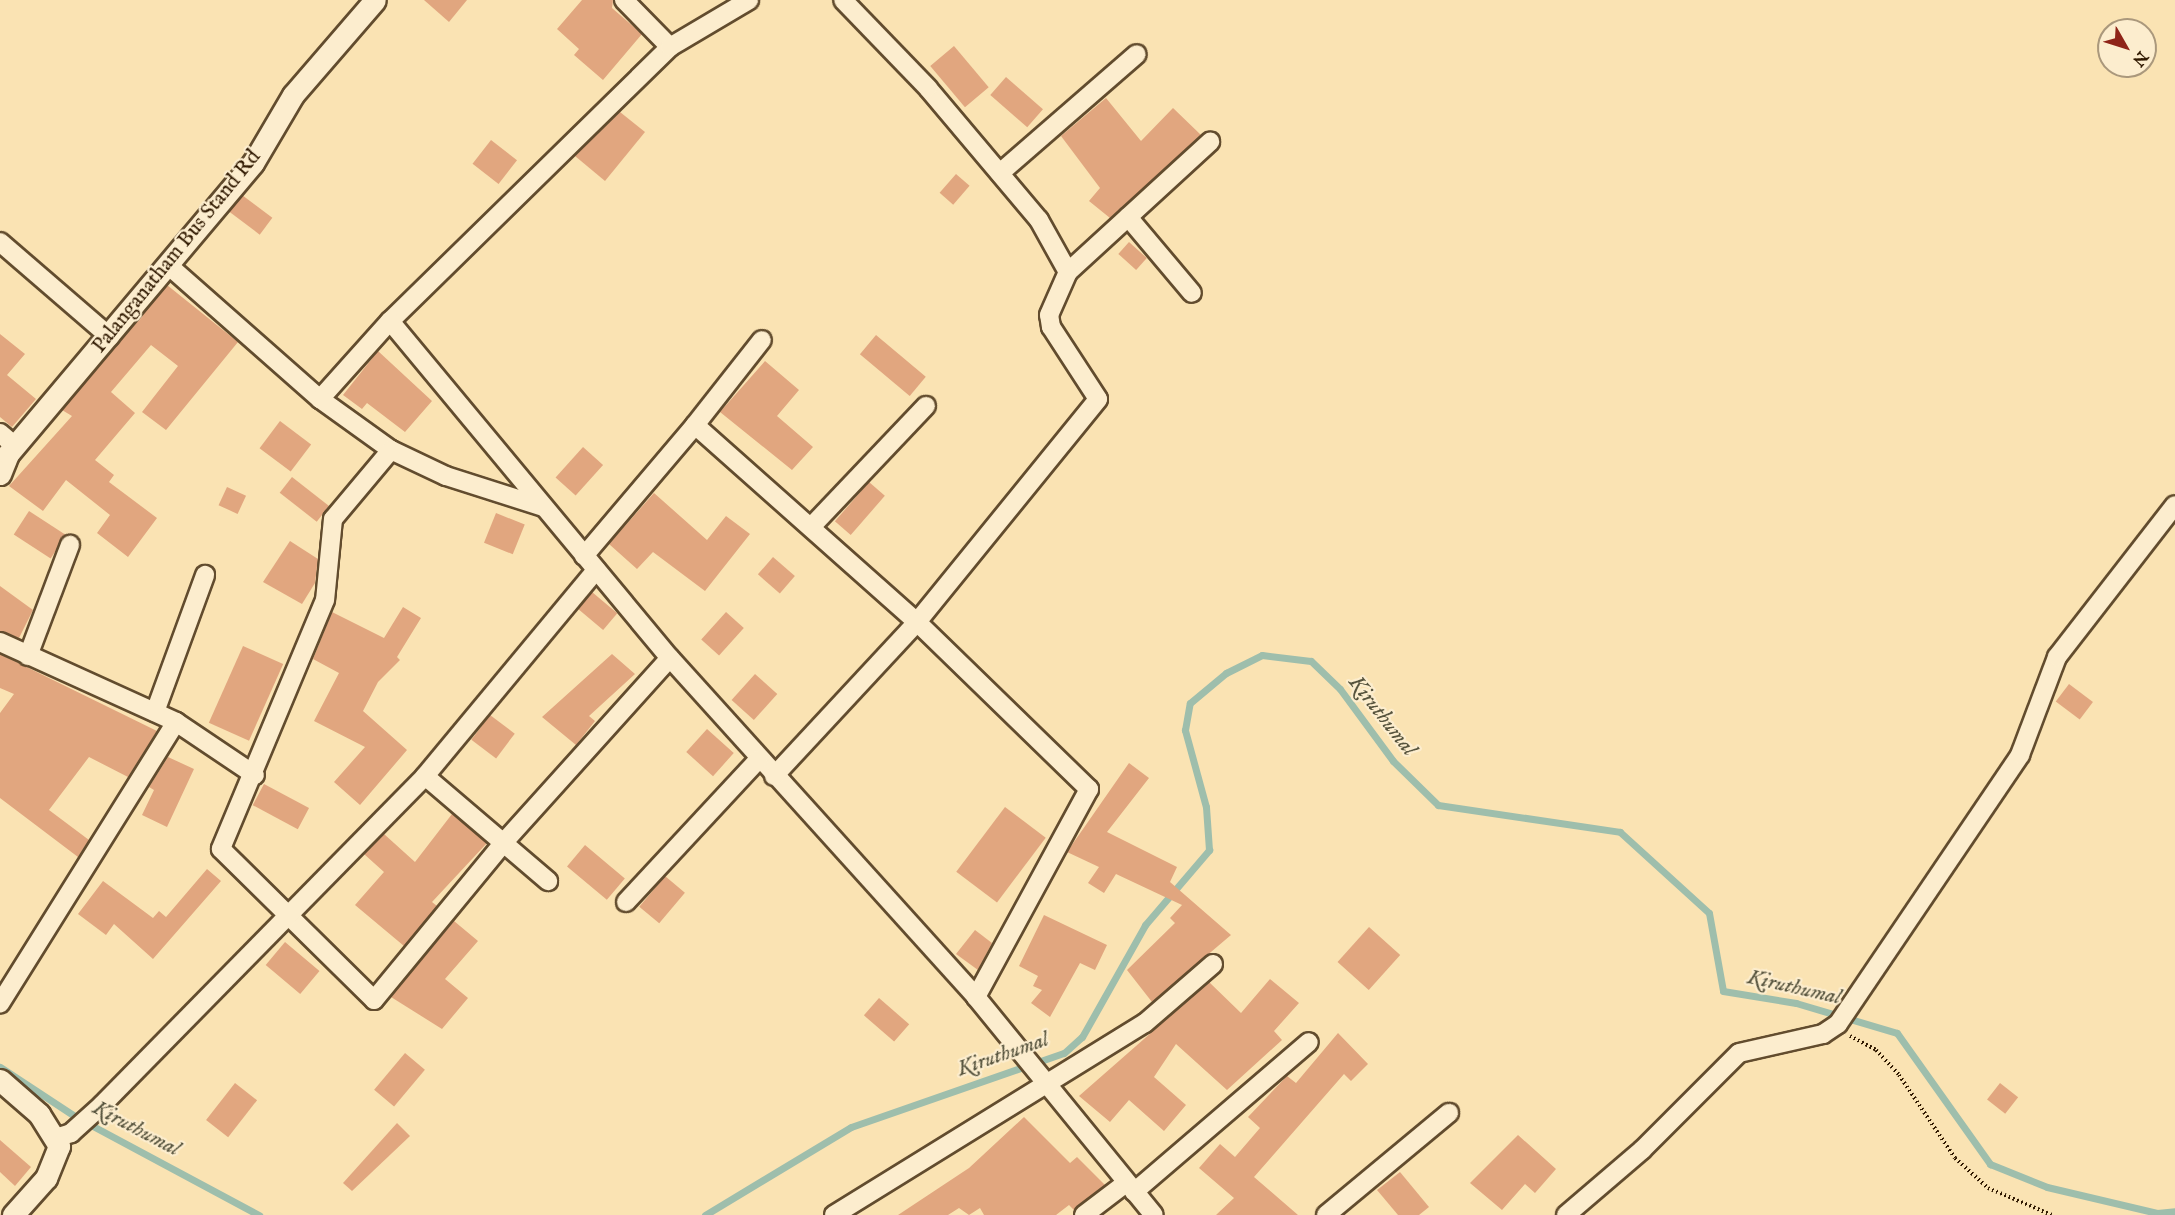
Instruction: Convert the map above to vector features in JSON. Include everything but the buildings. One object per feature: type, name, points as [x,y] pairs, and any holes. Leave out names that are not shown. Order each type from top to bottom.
[{"type":"street","name":"Palanganatham Bus Stand Rd","points":[[0,474],[8,440],[110,337],[252,163],[294,95],[375,0]]},
{"type":"street","points":[[624,0],[670,47]]},
{"type":"street","points":[[320,399],[390,321],[670,47],[749,0]]},
{"type":"street","points":[[843,0],[928,88],[1039,220],[1068,272]]},
{"type":"street","points":[[1000,173],[1137,54]]},
{"type":"street","points":[[774,776],[917,622],[1098,399],[1051,327],[1049,315],[1068,272],[1210,142]]},
{"type":"street","points":[[1128,217],[1192,293]]},
{"type":"street","points":[[0,242],[110,337]]},
{"type":"street","points":[[168,265],[320,399],[391,450],[446,476],[543,507]]},
{"type":"street","points":[[390,321],[670,658],[774,776],[976,997],[995,1025],[1154,1215]]},
{"type":"street","points":[[13,1215],[58,1157],[63,1136],[102,1105],[425,776],[762,340]]},
{"type":"street","points":[[811,528],[926,406]]},
{"type":"street","points":[[695,425],[917,622],[1089,789],[976,997]]},
{"type":"street","points":[[391,450],[333,519],[325,600],[255,775],[221,849],[288,918],[374,1000],[505,841],[670,658]]},
{"type":"street","points":[[1566,1215],[1642,1150],[1739,1053],[1834,1027],[2020,755],[2057,657],[2175,505]]},
{"type":"street","points":[[28,656],[70,545]]},
{"type":"street","points":[[155,712],[205,575]]},
{"type":"street","points":[[0,642],[176,722],[255,775]]},
{"type":"street","points":[[0,1004],[176,722]]},
{"type":"street","points":[[626,902],[759,759]]},
{"type":"street","points":[[425,776],[505,841],[548,881]]},
{"type":"street","points":[[834,1215],[891,1175],[1041,1079],[1145,1023],[1213,964]]},
{"type":"street","points":[[1084,1215],[1130,1187],[1309,1042]]},
{"type":"street","points":[[0,1080],[63,1136]]},
{"type":"street","points":[[1326,1215],[1449,1113]]},
{"type":"path","points":[[1834,1027],[1876,1050],[1955,1158],[1988,1188],[2052,1215]]},
{"type":"waterway","name":"Kiruthumal","points":[[705,1215],[851,1127],[1064,1053],[1082,1037],[1145,925],[1209,850],[1206,807],[1185,730],[1190,703],[1226,673],[1262,655],[1311,661],[1340,689],[1393,761],[1438,805],[1620,832],[1709,913],[1723,991],[1796,1003],[1897,1033],[1990,1164],[2047,1187],[2157,1213],[2175,1211]]},
{"type":"waterway","name":"Kiruthumal","points":[[0,1067],[76,1117],[259,1215]]}]
